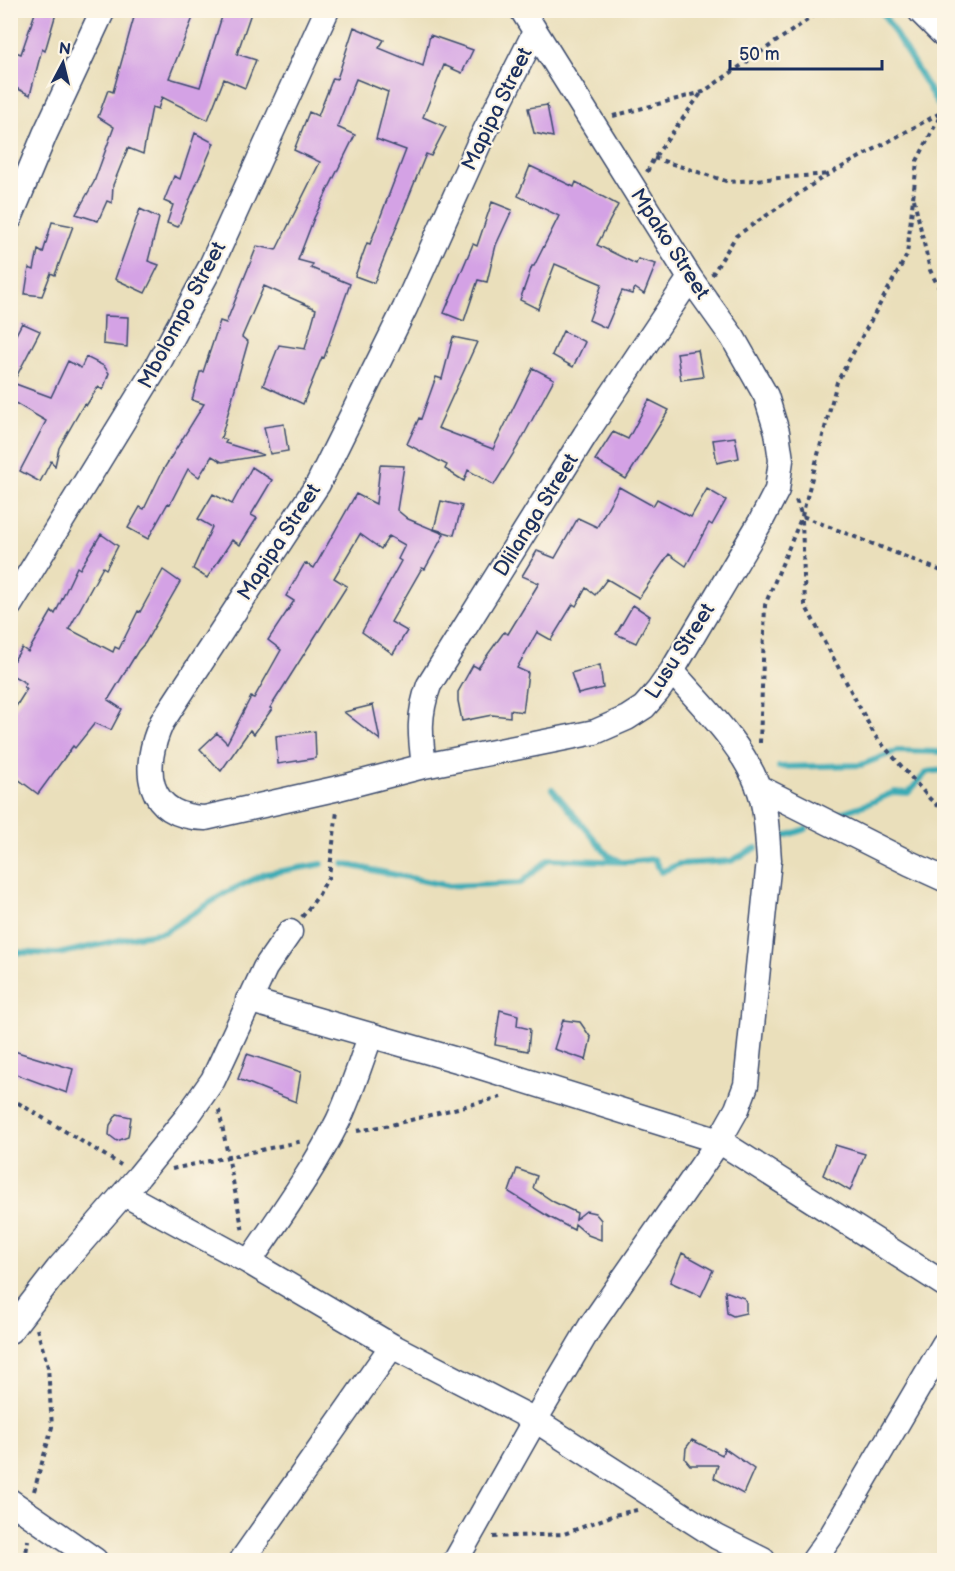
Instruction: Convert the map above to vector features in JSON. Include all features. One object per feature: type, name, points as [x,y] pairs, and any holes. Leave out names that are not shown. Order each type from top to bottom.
[{"type":"street","points":[[10,218],[45,134],[104,10]]},
{"type":"street","name":"Mbolompo Street","points":[[10,605],[157,366],[204,278],[327,10]]},
{"type":"street","name":"Mpako Street","points":[[522,10],[695,286],[734,338],[766,396],[777,432],[786,494]]},
{"type":"street","points":[[923,10],[945,31]]},
{"type":"street","name":"Mapipa Street","points":[[424,766],[205,818],[192,818],[172,811],[162,804],[151,778],[151,760],[156,735],[175,699],[318,484],[405,308],[481,139],[535,32]]},
{"type":"street","name":"Dlilanga Street","points":[[424,766],[419,725],[422,704],[429,685],[585,435],[695,286]]},
{"type":"street","name":"Lusu Street","points":[[424,766],[595,732],[627,718],[644,707],[672,671],[761,521],[786,494]]},
{"type":"street","points":[[456,1560],[590,1327],[719,1141],[737,1109],[746,1085],[769,860],[767,827],[758,787],[736,744],[672,671]]},
{"type":"street","points":[[758,787],[945,879]]},
{"type":"street","points":[[10,1331],[58,1269],[132,1185],[187,1117],[213,1080],[265,968],[290,932]]},
{"type":"street","points":[[249,999],[719,1141],[945,1284]]},
{"type":"street","points":[[249,1262],[318,1158],[339,1119],[371,1035]]},
{"type":"street","points":[[132,1185],[249,1262],[392,1346],[535,1420],[717,1537],[763,1560]]},
{"type":"street","points":[[814,1560],[866,1478],[945,1344]]},
{"type":"street","points":[[242,1560],[392,1346]]},
{"type":"street","points":[[10,1502],[95,1560]]},
{"type":"path","points":[[637,194],[654,158],[703,92],[822,10]]},
{"type":"path","points":[[591,122],[703,92]]},
{"type":"path","points":[[695,286],[736,236],[831,174],[942,112],[917,161],[907,255],[837,382],[801,516],[765,605],[758,787]]},
{"type":"path","points":[[654,158],[729,182],[831,174]]},
{"type":"path","points":[[913,195],[930,270],[945,298]]},
{"type":"path","points":[[786,494],[801,516],[805,605],[875,736],[930,799],[945,811]]},
{"type":"path","points":[[801,516],[945,572]]},
{"type":"path","points":[[290,932],[318,896],[329,876],[339,788]]},
{"type":"path","points":[[213,1080],[249,1262]]},
{"type":"path","points":[[10,1098],[49,1120],[132,1185]]},
{"type":"path","points":[[24,1560],[32,1517],[32,1498],[51,1427],[48,1367],[30,1305]]},
{"type":"path","points":[[468,1539],[564,1534],[614,1515],[667,1505]]},
{"type":"building","points":[[36,10],[57,10],[45,51],[42,49],[30,95],[10,85],[10,50],[21,54]]},
{"type":"building","points":[[136,10],[196,10],[169,78],[200,87],[224,10],[252,10],[237,54],[256,60],[245,88],[224,79],[208,120],[162,97],[158,109],[152,107],[143,154],[128,148],[113,185],[112,203],[107,201],[98,221],[76,214],[94,182],[114,127],[98,117],[108,90],[113,92]]},
{"type":"building","points":[[354,27],[384,40],[379,48],[423,66],[430,35],[473,50],[462,73],[444,65],[423,117],[446,127],[431,156],[426,154],[374,283],[355,276],[367,243],[370,244],[406,150],[376,139],[388,92],[356,79],[337,127],[355,135],[314,218],[298,260],[313,264],[311,268],[350,284],[324,358],[322,357],[303,404],[263,385],[279,345],[305,349],[316,309],[264,286],[242,337],[248,342],[221,438],[227,440],[225,443],[264,455],[222,462],[212,456],[199,477],[188,469],[148,539],[128,528],[140,507],[144,509],[163,470],[204,404],[192,400],[200,372],[203,372],[220,321],[226,323],[257,246],[276,250],[320,162],[294,150],[309,112],[318,116],[333,78],[337,79]]},
{"type":"building","points":[[547,105],[553,137],[534,133],[528,108]]},
{"type":"building","points":[[195,133],[214,143],[178,227],[167,223],[173,205],[164,201],[174,176],[180,179]]},
{"type":"building","points":[[530,166],[574,187],[576,182],[618,205],[597,245],[636,264],[638,259],[656,264],[644,294],[635,288],[632,294],[622,291],[606,328],[589,320],[602,284],[555,264],[538,309],[520,300],[532,266],[559,216],[518,196]]},
{"type":"building","points":[[492,202],[512,210],[496,245],[487,282],[478,280],[464,321],[444,313],[473,244],[477,246]]},
{"type":"building","points":[[140,209],[159,218],[148,261],[159,265],[145,293],[115,279]]},
{"type":"building","points":[[52,222],[73,226],[55,275],[51,273],[42,296],[25,294],[29,268],[34,270],[38,250],[43,253]]},
{"type":"building","points":[[104,316],[128,317],[127,347],[103,344]]},
{"type":"building","points":[[22,323],[40,331],[13,383],[51,397],[68,361],[81,368],[86,357],[104,366],[109,373],[103,390],[98,387],[86,406],[84,404],[59,448],[55,466],[51,461],[40,482],[20,471],[46,421],[10,400],[10,346]]},
{"type":"building","points":[[563,331],[585,342],[573,367],[552,355]]},
{"type":"building","points":[[453,337],[477,342],[438,428],[493,449],[533,368],[554,379],[494,485],[468,470],[464,481],[445,469],[447,465],[407,444],[419,418],[421,419],[436,377],[442,379]]},
{"type":"building","points":[[698,350],[703,377],[681,380],[677,353]]},
{"type":"building","points":[[649,400],[669,410],[626,479],[595,460],[613,432],[628,439]]},
{"type":"building","points":[[284,424],[288,451],[270,454],[264,427]]},
{"type":"building","points":[[735,437],[739,458],[717,463],[713,440]]},
{"type":"building","points":[[380,465],[404,466],[397,510],[408,519],[444,534],[391,622],[407,631],[393,654],[362,632],[401,561],[398,559],[405,545],[389,536],[381,549],[360,534],[334,578],[347,586],[270,708],[272,709],[254,734],[250,730],[221,771],[200,749],[217,733],[227,743],[251,697],[254,698],[281,650],[268,640],[294,601],[286,596],[305,563],[314,568],[356,494],[376,504]]},
{"type":"building","points":[[252,467],[272,480],[251,515],[257,518],[240,545],[232,540],[207,578],[193,569],[212,527],[198,519],[213,494],[232,504]]},
{"type":"building","points":[[619,487],[653,506],[657,499],[691,517],[707,489],[726,500],[712,525],[709,523],[686,566],[669,554],[639,598],[607,579],[595,595],[586,588],[576,606],[573,604],[551,640],[537,632],[517,668],[528,673],[523,712],[510,710],[510,717],[492,715],[462,721],[458,692],[473,665],[478,668],[504,632],[508,634],[539,583],[522,576],[537,551],[555,558],[578,518],[597,527]]},
{"type":"building","points":[[441,501],[462,506],[454,535],[434,529]]},
{"type":"building","points":[[101,534],[118,546],[106,569],[103,567],[69,629],[113,652],[115,647],[119,649],[138,611],[140,612],[163,570],[180,582],[145,643],[108,700],[122,709],[111,730],[95,723],[75,748],[73,746],[38,794],[10,773],[10,716],[27,689],[24,687],[26,683],[10,674],[10,666],[22,648],[28,652],[52,611],[55,614],[77,567],[80,569]]},
{"type":"building","points":[[633,605],[650,616],[636,643],[616,634]]},
{"type":"building","points":[[600,665],[603,688],[578,694],[571,673]]},
{"type":"building","points":[[373,705],[380,740],[344,712]]},
{"type":"building","points":[[315,731],[316,758],[278,764],[276,736]]},
{"type":"building","points":[[500,1010],[518,1015],[517,1026],[530,1029],[528,1051],[495,1045]]},
{"type":"building","points":[[563,1020],[580,1022],[591,1038],[586,1060],[554,1049]]},
{"type":"building","points":[[14,1051],[73,1069],[67,1093],[10,1072]]},
{"type":"building","points":[[247,1054],[301,1072],[296,1102],[238,1079]]},
{"type":"building","points":[[117,1114],[131,1117],[128,1137],[117,1141],[109,1135],[110,1125]]},
{"type":"building","points":[[835,1145],[865,1154],[850,1191],[823,1175]]},
{"type":"building","points":[[517,1169],[537,1176],[533,1188],[577,1213],[576,1219],[586,1211],[595,1213],[601,1220],[601,1240],[588,1235],[575,1224],[574,1230],[549,1217],[509,1192]]},
{"type":"building","points":[[682,1253],[713,1270],[701,1296],[670,1282]]},
{"type":"building","points":[[725,1291],[744,1298],[746,1313],[733,1316],[727,1313]]},
{"type":"building","points":[[692,1440],[722,1455],[724,1448],[754,1469],[743,1494],[714,1478],[718,1465],[690,1465],[685,1459],[686,1448]]},
{"type":"waterway","points":[[881,10],[944,114]]},
{"type":"waterway","points":[[779,767],[861,765],[897,751],[944,752]]},
{"type":"waterway","points":[[831,816],[894,792],[908,793],[927,772],[944,770]]},
{"type":"waterway","points":[[552,789],[608,855],[618,860]]},
{"type":"waterway","points":[[773,840],[806,829]]},
{"type":"waterway","points":[[343,864],[449,886],[521,883],[549,859],[626,862],[654,859],[661,872],[679,864],[731,861],[756,848]]},
{"type":"waterway","points":[[10,952],[58,954],[164,932],[227,892],[265,874],[322,864]]}]
